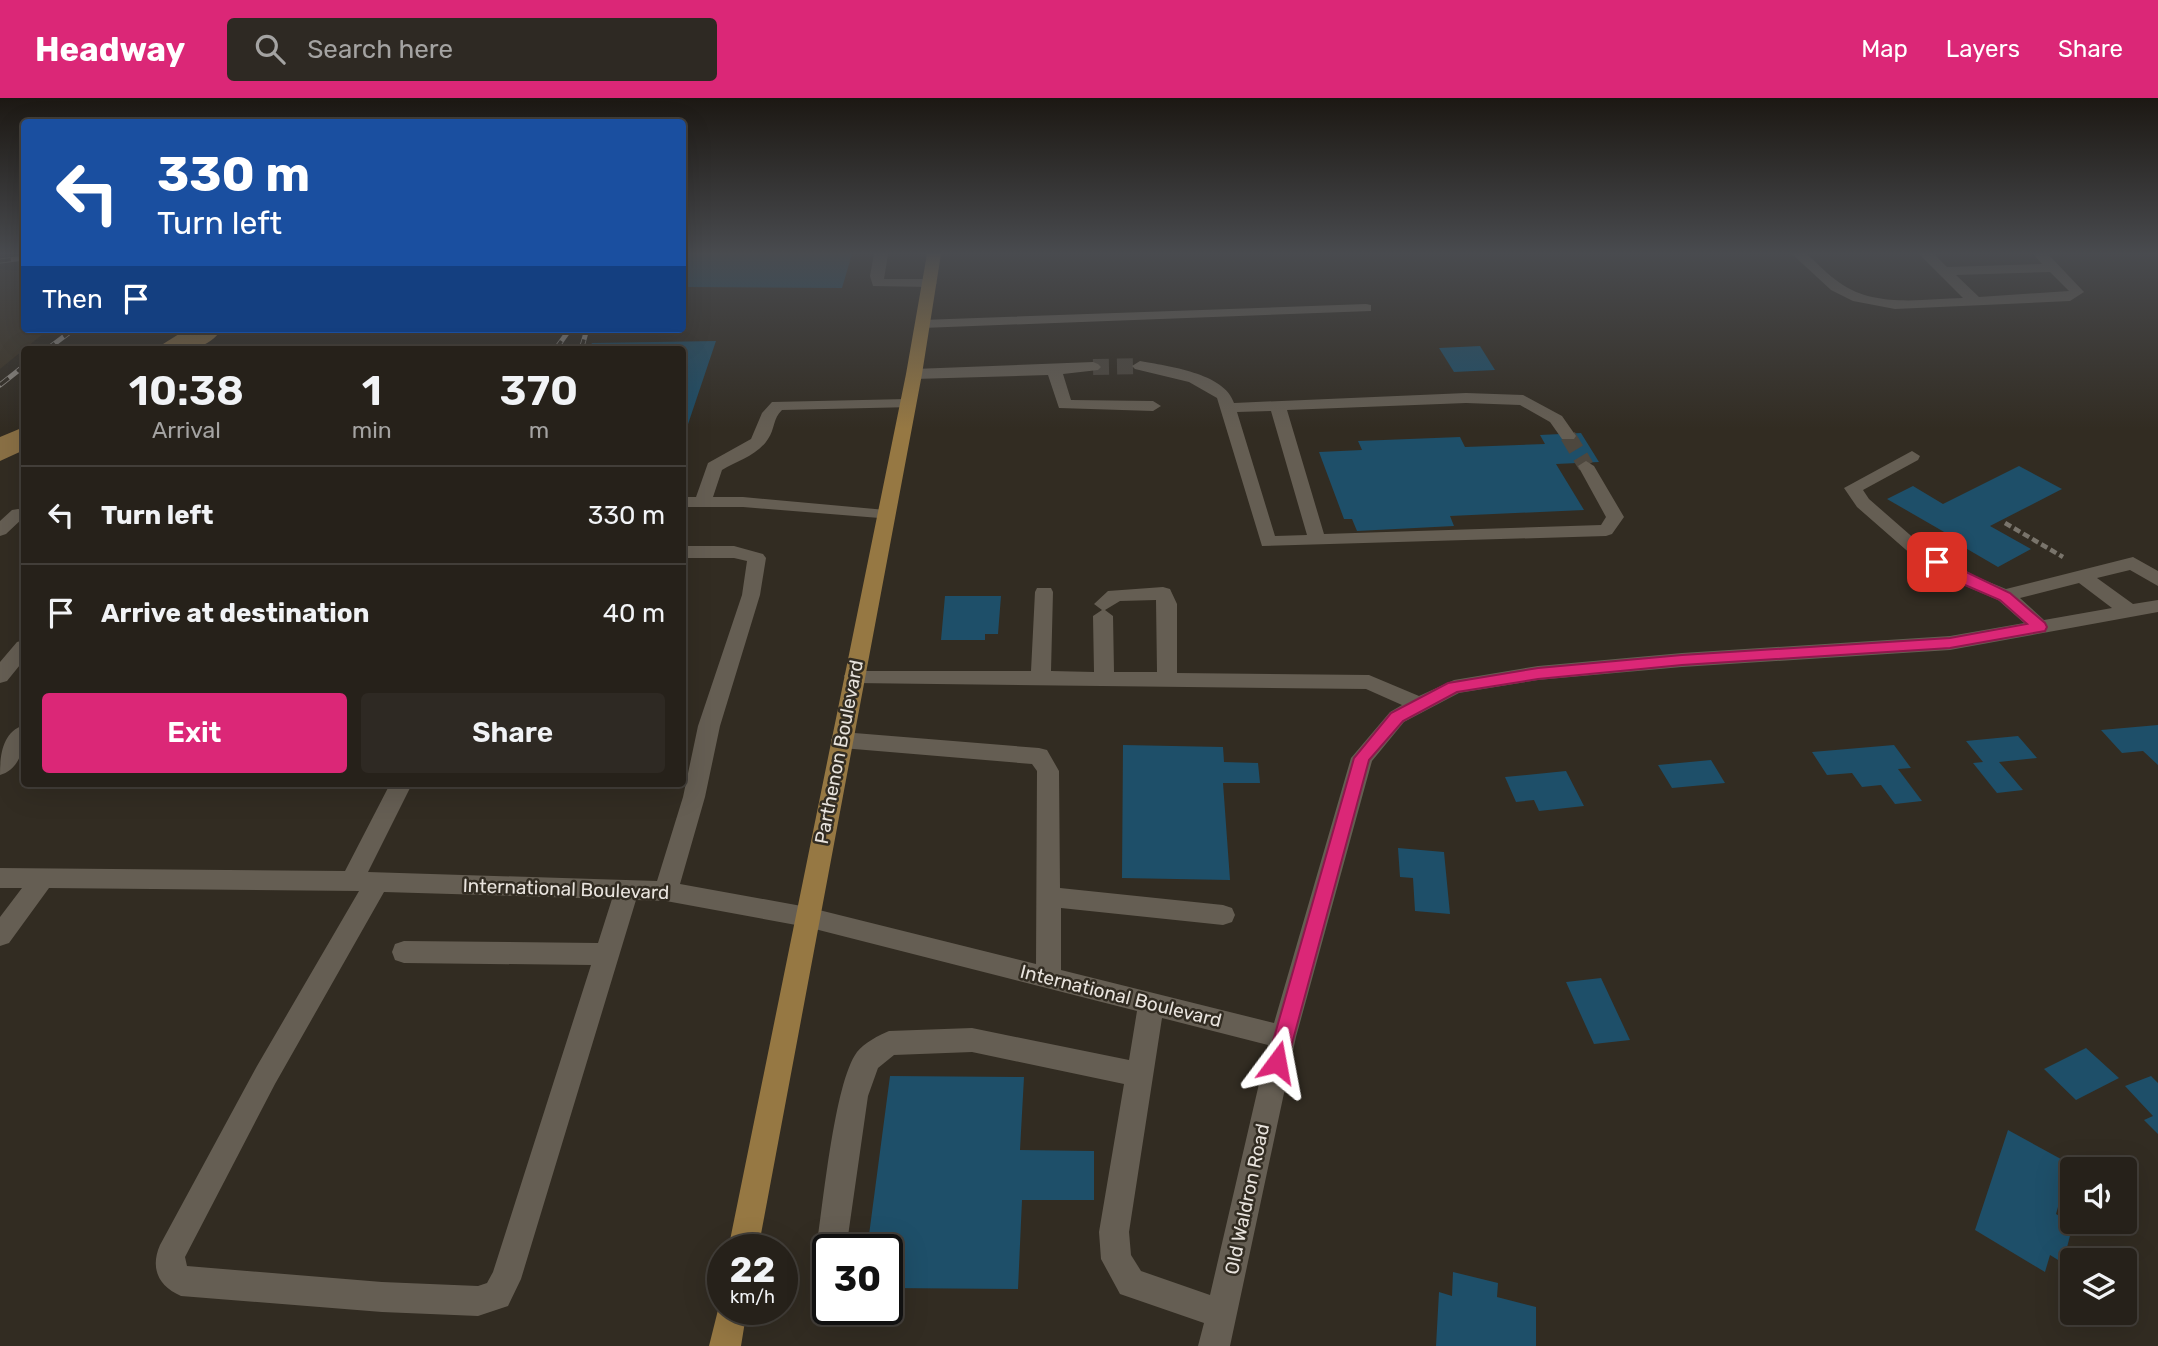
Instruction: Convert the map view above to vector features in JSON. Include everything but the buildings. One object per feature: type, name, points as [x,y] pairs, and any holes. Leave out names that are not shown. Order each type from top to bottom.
[{"type":"main road","name":"Parthenon Boulevard","points":[[746,1234],[915,374],[924,312]]},
{"type":"main road","points":[[725,1346],[729,1325]]},
{"type":"street","points":[[922,324],[1248,312]]},
{"type":"street","points":[[1140,366],[1183,373],[1213,387],[1224,396],[1268,542],[1606,530],[1615,517],[1586,466]]},
{"type":"street","points":[[915,374],[1093,367]]},
{"type":"street","points":[[1054,370],[1065,405],[1153,406]]},
{"type":"street","points":[[1228,408],[1466,398],[1523,400],[1556,419],[1568,436]]},
{"type":"street","points":[[704,502],[714,467],[753,445],[761,437],[768,412],[778,405],[907,404]]},
{"type":"street","points":[[1278,406],[1317,540]]},
{"type":"street","points":[[1912,457],[1853,488],[1863,503],[1919,552],[1970,581],[2005,596],[2040,627]]},
{"type":"street","points":[[686,502],[743,502],[886,515]]},
{"type":"street","points":[[0,530],[18,514]]},
{"type":"street","points":[[666,891],[694,797],[709,726],[751,595],[757,558],[734,552],[686,552]]},
{"type":"street","points":[[2005,596],[2133,563],[2158,580]]},
{"type":"street","points":[[2082,576],[2129,611]]},
{"type":"street","points":[[1041,678],[1044,592]]},
{"type":"street","points":[[1104,679],[1107,605],[1163,593],[1167,604],[1167,680]]},
{"type":"street","name":"Old Waldron Road","points":[[1214,1346],[1283,1037],[1362,758],[1397,717],[1454,687],[1538,673],[1682,660],[1950,643],[2158,606]]},
{"type":"street","points":[[0,676],[21,651]]},
{"type":"street","points":[[854,676],[1369,682],[1420,705]]},
{"type":"street","points":[[0,767],[21,737]]},
{"type":"street","points":[[842,740],[1039,756],[1048,771],[1049,978]]},
{"type":"street","points":[[400,787],[364,881],[267,1075],[170,1255],[170,1270],[181,1281],[382,1297],[478,1301],[496,1295],[506,1279],[626,890]]},
{"type":"street","name":"International Boulevard","points":[[0,878],[364,881],[666,891],[807,917],[1283,1037]]},
{"type":"street","points":[[0,936],[43,878]]},
{"type":"street","points":[[1047,897],[1223,915]]},
{"type":"street","points":[[404,952],[606,954]]},
{"type":"street","points":[[1151,1003],[1114,1232],[1116,1259],[1131,1283],[1222,1314]]},
{"type":"street","points":[[833,1234],[854,1096],[867,1060],[889,1043],[972,1040],[1140,1075]]},
{"type":"path","points":[[2005,523],[2063,557]]},
{"type":"shaded area","points":[[0,312],[21,312],[21,333],[44,333],[28,346],[21,346],[21,352],[0,369]]},
{"type":"waterway","points":[[180,346],[201,333]]},
{"type":"waterway","points":[[0,451],[21,439]]},
{"type":"tunnel","points":[[1093,367],[1140,366]]},
{"type":"tunnel","points":[[1568,436],[1586,466]]},
{"type":"railway","points":[[51,346],[69,333]]},
{"type":"railway","points":[[558,346],[567,333]]},
{"type":"railway","points":[[582,346],[586,333]]},
{"type":"railway","points":[[0,385],[21,368]]},
{"type":"route","points":[[1277,1062],[1362,758],[1397,717],[1454,687],[1538,673],[1682,660],[1950,643],[2040,627],[2005,596],[1970,581],[1937,562]]}]
